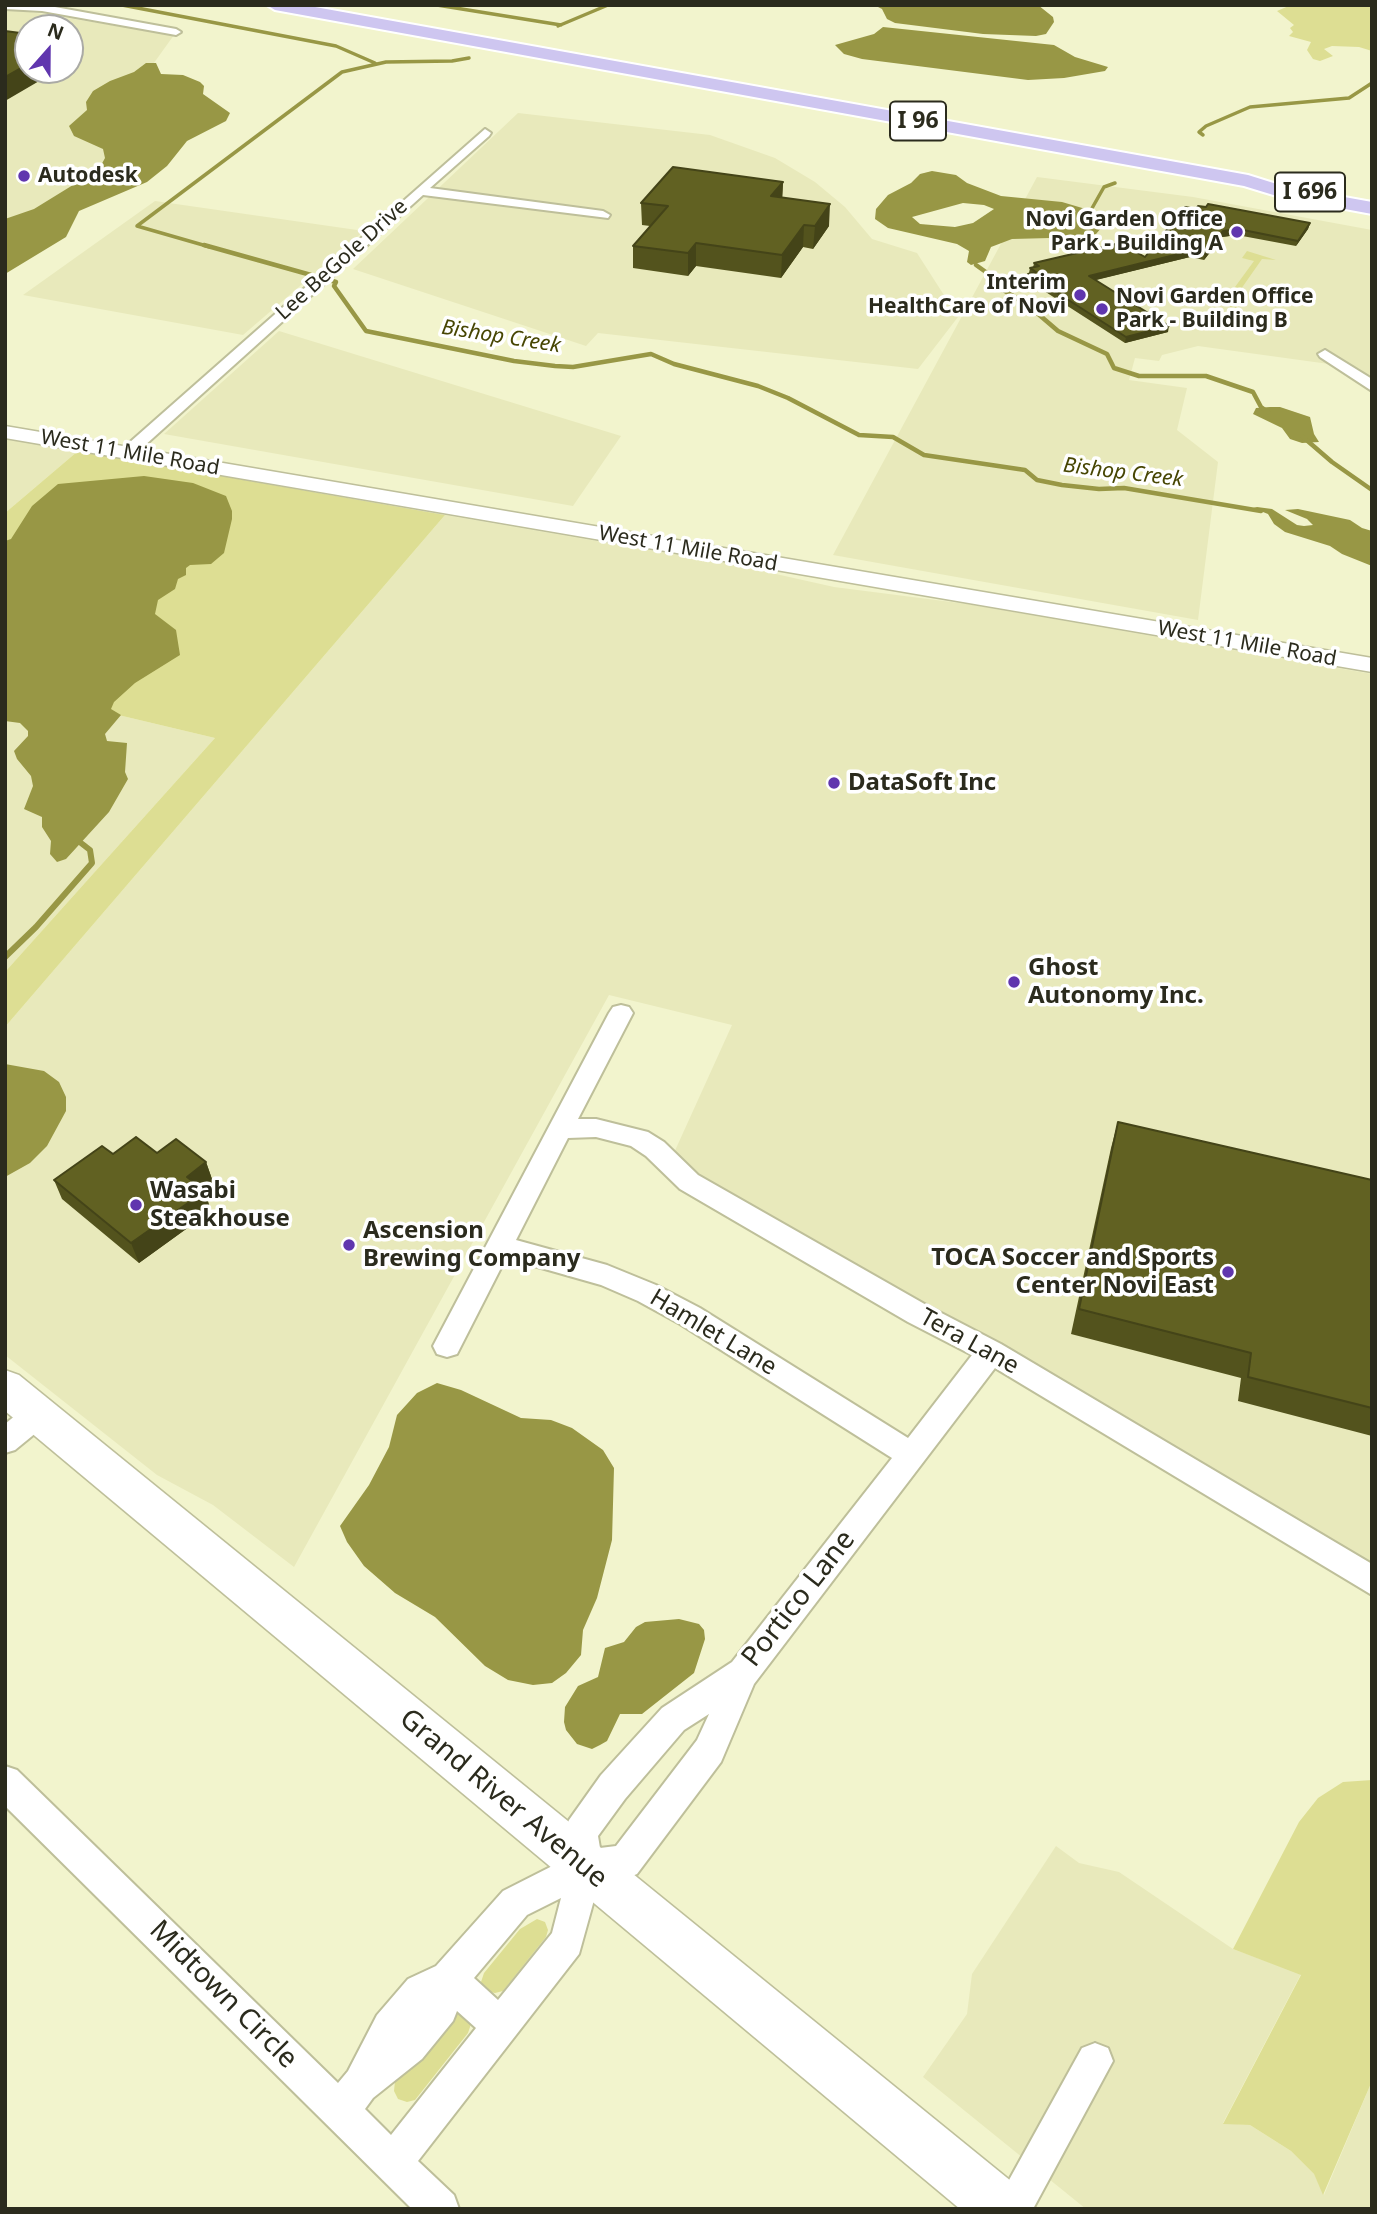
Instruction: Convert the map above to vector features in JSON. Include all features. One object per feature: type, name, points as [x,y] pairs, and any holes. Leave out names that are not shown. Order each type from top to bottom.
[{"type":"highway","name":"I 96","points":[[275,5],[1248,181],[1280,191],[1372,206]]},
{"type":"highway","name":"I 96","points":[[357,5],[1262,165]]},
{"type":"highway","points":[[506,29],[546,37]]},
{"type":"main road","name":"Grand River Avenue","points":[[16,1414],[605,1865],[1003,2209]]},
{"type":"street","points":[[5,6],[37,7],[176,32]]},
{"type":"street","points":[[420,191],[485,133]]},
{"type":"street","name":"Lee BeGole Drive","points":[[127,453],[420,191],[603,215]]},
{"type":"street","points":[[1325,354],[1372,386]]},
{"type":"street","name":"West 11 Mile Road","points":[[5,432],[1372,665]]},
{"type":"street","points":[[447,1346],[621,1013]]},
{"type":"street","name":"Tera Lane","points":[[561,1129],[596,1128],[639,1139],[655,1149],[689,1182],[918,1314],[991,1352],[1372,1581]]},
{"type":"street","name":"Hamlet Lane","points":[[499,1246],[607,1276],[647,1293],[690,1316],[911,1455]]},
{"type":"street","name":"Portico Lane","points":[[605,1865],[581,1832],[613,1787],[673,1719],[743,1673],[991,1352]]},
{"type":"street","points":[[393,2163],[567,1942],[605,1865],[709,1751],[743,1673]]},
{"type":"street","name":"Midtown Circle","points":[[11,1798],[350,2098],[393,2163],[440,2209]]},
{"type":"street","points":[[350,2098],[390,2028],[421,1992],[449,1979],[515,1903],[605,1865]]},
{"type":"street","points":[[449,1979],[500,2026]]},
{"type":"street","points":[[1012,2209],[1095,2061]]},
{"type":"shaded area","points":[[874,5],[1038,5],[1053,17],[1054,22],[1046,34],[1036,36],[983,34],[895,23],[887,19],[882,9]]},
{"type":"shaded area","points":[[1291,5],[1372,5],[1372,51],[1359,47],[1332,46],[1324,49],[1333,56],[1320,61],[1313,59],[1307,50],[1311,42],[1289,36],[1293,32],[1290,28],[1294,25],[1277,11]]},
{"type":"shaded area","points":[[5,8],[43,14],[14,14],[14,84],[84,84],[84,21],[174,35],[146,74],[129,175],[5,237]]},
{"type":"shaded area","points":[[883,27],[1054,45],[1075,57],[1108,67],[1105,71],[1064,78],[1028,80],[862,59],[844,54],[835,45],[874,34]]},
{"type":"shaded area","points":[[146,63],[156,63],[161,74],[183,75],[200,82],[204,86],[203,94],[230,113],[226,121],[187,141],[167,166],[147,182],[79,211],[66,237],[5,274],[5,219],[34,209],[99,169],[105,158],[103,149],[74,136],[69,126],[87,110],[86,102],[93,91],[134,72]]},
{"type":"shaded area","points":[[518,113],[710,135],[775,158],[815,182],[845,207],[872,239],[917,253],[958,317],[918,369],[598,333],[586,346],[353,269]]},
{"type":"shaded area","points":[[932,171],[956,175],[967,183],[1001,196],[1062,202],[1089,210],[1102,227],[1096,234],[1088,237],[1012,239],[991,247],[985,261],[971,265],[967,262],[969,251],[957,244],[888,228],[875,219],[876,209],[888,195],[911,183],[920,174]],"holes":[[[963,203],[994,209],[973,223],[955,227],[920,224],[912,217]]]},
{"type":"shaded area","points":[[1037,177],[1193,197],[1372,230],[1372,378],[1358,368],[1198,346],[1162,355],[1159,361],[1135,358],[1129,380],[1187,388],[1177,430],[1218,462],[1198,620],[833,555]]},
{"type":"shaded area","points":[[155,201],[364,231],[243,335],[23,295]]},
{"type":"shaded area","points":[[1247,251],[1276,260],[1262,259],[1241,289],[1234,319],[1247,322],[1216,319],[1214,317],[1227,318],[1235,287],[1254,261],[1242,258]]},
{"type":"shaded area","points":[[279,331],[621,436],[573,506],[164,434]]},
{"type":"shaded area","points":[[1280,407],[1310,417],[1319,442],[1302,443],[1290,439],[1282,428],[1253,414],[1256,408]]},
{"type":"shaded area","points":[[5,438],[78,451],[5,513]]},
{"type":"shaded area","points":[[78,451],[445,515],[5,1027],[5,972],[215,738],[5,688],[5,513]]},
{"type":"shaded area","points":[[144,476],[193,483],[226,496],[232,519],[224,553],[211,564],[190,565],[186,568],[186,575],[178,579],[175,589],[158,600],[155,614],[176,630],[180,655],[135,683],[114,702],[111,709],[121,715],[105,734],[107,741],[127,743],[125,772],[128,779],[109,812],[66,859],[57,862],[50,854],[51,841],[42,827],[42,817],[24,809],[33,786],[31,776],[14,751],[28,736],[28,731],[20,723],[5,721],[5,541],[11,539],[32,506],[58,484]]},
{"type":"shaded area","points":[[1253,508],[1272,509],[1297,525],[1313,525],[1307,519],[1285,510],[1298,509],[1350,520],[1372,531],[1372,566],[1330,546],[1285,532],[1274,524],[1268,514]]},
{"type":"shaded area","points":[[445,515],[731,564],[834,587],[967,604],[1372,674],[1372,1565],[1022,1358],[846,1262],[693,1171],[673,1155],[732,1025],[609,995],[294,1567],[213,1505],[157,1475],[5,1355],[5,1027]]},
{"type":"shaded area","points":[[5,688],[215,738],[5,972]]},
{"type":"shaded area","points":[[5,1064],[44,1071],[59,1082],[66,1097],[66,1111],[47,1146],[30,1163],[5,1177]]},
{"type":"shaded area","points":[[437,1383],[461,1390],[521,1418],[551,1420],[572,1428],[603,1450],[614,1468],[612,1540],[597,1598],[583,1630],[581,1655],[566,1673],[552,1683],[533,1685],[508,1680],[485,1666],[435,1617],[395,1593],[364,1566],[347,1542],[340,1526],[369,1485],[389,1447],[397,1415],[417,1393]]},
{"type":"shaded area","points":[[679,1619],[699,1624],[704,1630],[705,1639],[694,1673],[642,1714],[620,1714],[607,1741],[592,1749],[577,1744],[566,1730],[565,1707],[578,1686],[598,1677],[605,1648],[624,1642],[636,1627],[645,1622]]},
{"type":"shaded area","points":[[1372,1780],[1372,2081],[1323,2195],[1314,2174],[1291,2151],[1250,2125],[1223,2124],[1301,1975],[1233,1949],[1299,1822],[1318,1798],[1343,1782]]},
{"type":"shaded area","points":[[1056,1846],[1079,1863],[1119,1872],[1233,1949],[1301,1974],[1223,2123],[1250,2125],[1291,2151],[1314,2174],[1324,2195],[1372,2081],[1372,2209],[1086,2209],[923,2077],[967,2014],[972,1974]]},
{"type":"shaded area","points":[[537,1919],[545,1922],[548,1930],[546,1937],[503,1991],[485,1991],[481,1982],[484,1973],[520,1929]]},
{"type":"shaded area","points":[[457,2011],[467,2014],[471,2024],[468,2033],[415,2100],[407,2102],[398,2099],[394,2091],[395,2081],[448,2015]]},
{"type":"building","points":[[5,31],[14,32],[14,72],[5,77]]},
{"type":"building","points":[[673,167],[783,182],[771,196],[830,204],[815,226],[804,225],[782,255],[696,243],[688,253],[633,246],[668,206],[641,203]]},
{"type":"building","points":[[1208,204],[1310,223],[1298,241],[1238,229],[1223,231],[1205,254],[1191,251],[1089,276],[1169,326],[1126,337],[1028,274],[1036,272],[1030,268],[1039,266],[1034,263],[1120,243],[1145,257],[1185,207],[1196,209]]},
{"type":"building","name":"TOCA Soccer and Sports Center Novi East","points":[[1118,1122],[1372,1180],[1372,1408],[1248,1377],[1251,1353],[1079,1309]]},
{"type":"building","name":"Wasabi Steakhouse","points":[[136,1137],[157,1153],[176,1139],[206,1162],[187,1177],[205,1191],[131,1243],[54,1180],[102,1146],[113,1154]]},
{"type":"waterway","points":[[122,5],[336,46],[375,63]]},
{"type":"waterway","points":[[437,5],[561,25]]},
{"type":"waterway","name":"Bishop Creek","points":[[561,25],[608,5]]},
{"type":"waterway","name":"Bishop Creek","points":[[210,247],[137,226],[342,72],[386,62],[452,61],[469,58]]},
{"type":"waterway","points":[[1203,135],[1199,132],[1206,126],[1250,107],[1349,98],[1372,83]]},
{"type":"waterway","points":[[1091,210],[1104,187],[1115,183]]},
{"type":"waterway","name":"Bishop Creek","points":[[204,245],[336,282],[334,286],[366,331],[514,361],[555,366],[573,367],[651,354],[674,364],[758,386],[788,398],[859,435],[893,437],[924,455],[1025,470],[1037,480],[1062,485],[1099,489],[1124,488],[1261,511]]},
{"type":"waterway","points":[[976,265],[990,275],[988,280],[1030,307],[1058,331],[1107,354],[1114,368],[1139,376],[1206,376],[1253,392],[1261,407],[1268,412]]},
{"type":"waterway","points":[[1303,437],[1332,462],[1372,490]]},
{"type":"waterway","points":[[5,957],[36,927],[92,863],[90,850],[81,843]]},
{"type":"place","name":"Autodesk","points":[[24,176]]},
{"type":"place","name":"Novi Garden Office Park - Building A","points":[[1237,232]]},
{"type":"place","name":"Interim HealthCare of Novi","points":[[1080,295]]},
{"type":"place","name":"Novi Garden Office Park - Building B","points":[[1102,309]]},
{"type":"place","name":"DataSoft Inc","points":[[834,783]]},
{"type":"place","name":"Ghost Autonomy Inc.","points":[[1014,982]]},
{"type":"place","name":"Wasabi Steakhouse","points":[[136,1205]]},
{"type":"place","name":"Ascension Brewing Company","points":[[349,1245]]},
{"type":"place","name":"TOCA Soccer and Sports Center Novi East","points":[[1228,1272]]}]
